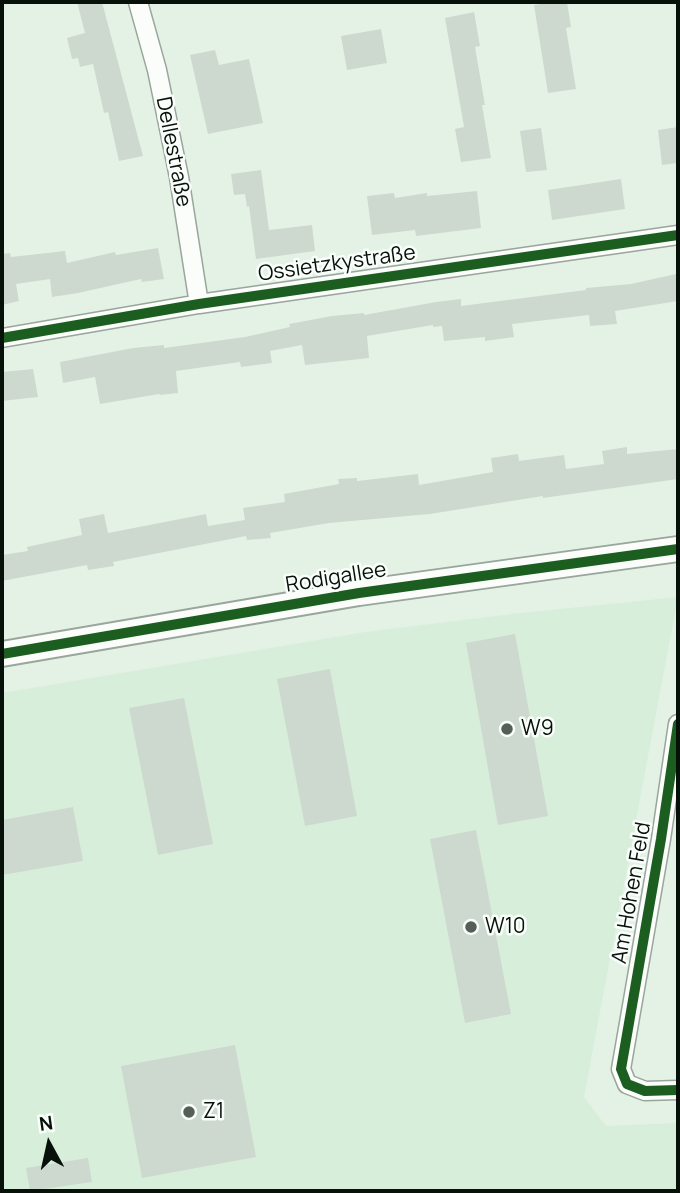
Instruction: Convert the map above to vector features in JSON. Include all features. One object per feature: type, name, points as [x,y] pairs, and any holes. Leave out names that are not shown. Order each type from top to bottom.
[{"type":"main road","name":"Rodigallee","points":[[2,654],[359,593],[678,549]]},
{"type":"street","name":"Dellestraße","points":[[138,2],[157,71],[179,177],[199,304]]},
{"type":"street","name":"Ossietzkystraße","points":[[2,338],[199,304],[678,235]]},
{"type":"street","name":"Am Hohen Feld","points":[[678,724],[670,839],[621,1069],[627,1084],[645,1091],[678,1090]]},
{"type":"shaded area","points":[[678,597],[584,1097],[606,1126],[678,1123],[678,1191],[2,1191],[2,693],[365,632]]},
{"type":"building","points":[[77,2],[102,2],[143,156],[119,161],[93,64],[80,67],[78,58],[72,59],[67,38],[85,33]]},
{"type":"building","points":[[567,2],[571,27],[566,28],[576,89],[548,93],[534,5]]},
{"type":"building","points":[[474,12],[480,46],[475,47],[491,158],[461,162],[455,129],[464,127],[445,18]]},
{"type":"building","points":[[381,29],[387,63],[347,70],[341,36]]},
{"type":"building","points":[[215,50],[219,65],[249,59],[263,123],[208,134],[190,55]]},
{"type":"building","points":[[678,127],[678,163],[662,165],[658,130]]},
{"type":"building","points":[[541,128],[547,170],[526,172],[520,131]]},
{"type":"building","points":[[261,170],[269,230],[312,225],[315,251],[256,259],[249,206],[247,207],[245,194],[234,195],[231,174]]},
{"type":"building","points":[[621,179],[625,209],[552,220],[548,190]]},
{"type":"building","points":[[477,191],[481,228],[416,236],[415,230],[372,235],[367,196],[394,193],[395,198],[427,193],[427,196]]},
{"type":"building","points":[[158,248],[164,279],[142,282],[141,279],[52,297],[50,279],[16,284],[19,301],[2,305],[2,254],[10,253],[11,257],[65,251],[67,263],[115,252],[116,255]]},
{"type":"building","points":[[676,274],[678,301],[615,311],[617,324],[590,326],[589,315],[512,324],[514,337],[485,341],[485,337],[444,341],[442,326],[433,325],[367,336],[369,358],[305,365],[302,345],[270,351],[272,363],[241,367],[240,362],[176,371],[178,393],[100,404],[95,377],[63,383],[60,362],[133,348],[164,345],[164,348],[245,337],[290,327],[289,324],[332,316],[364,315],[461,299],[461,306],[631,284]]},
{"type":"building","points":[[33,369],[38,397],[2,401],[2,372]]},
{"type":"building","points":[[627,447],[627,454],[678,449],[678,479],[430,514],[329,523],[270,533],[271,538],[247,540],[246,536],[113,562],[114,566],[88,570],[87,565],[2,581],[2,555],[28,551],[27,547],[82,535],[79,519],[104,514],[108,533],[206,514],[208,526],[245,520],[243,508],[285,502],[284,494],[339,484],[338,479],[357,478],[357,481],[418,474],[419,485],[493,472],[491,458],[518,454],[519,461],[564,455],[566,469],[604,464],[602,451]]},
{"type":"building","name":"W9","points":[[515,634],[548,816],[498,825],[466,643]]},
{"type":"building","points":[[330,669],[357,816],[305,826],[277,679]]},
{"type":"building","points":[[184,698],[213,844],[158,855],[129,708]]},
{"type":"building","points":[[73,807],[83,861],[2,875],[2,820]]},
{"type":"building","name":"W10","points":[[476,830],[511,1014],[465,1023],[430,839]]},
{"type":"building","name":"Z1","points":[[235,1045],[256,1157],[142,1178],[121,1066]]},
{"type":"building","points":[[88,1158],[92,1182],[30,1191],[26,1168]]},
{"type":"cycle path","points":[[2,338],[199,304],[678,235]]},
{"type":"cycle path","points":[[2,654],[359,593],[678,549]]},
{"type":"cycle path","points":[[678,724],[621,1069],[627,1084],[645,1091],[678,1090]]},
{"type":"place","name":"W9","points":[[507,729]]},
{"type":"place","name":"W10","points":[[471,927]]},
{"type":"place","name":"Z1","points":[[189,1112]]}]
